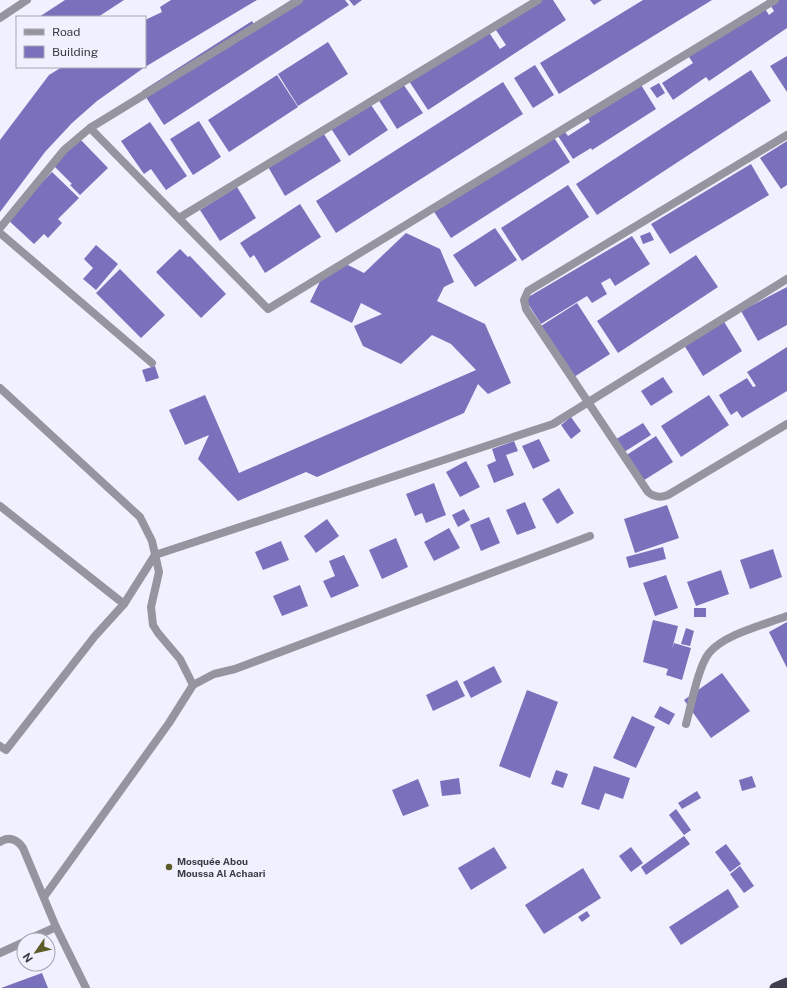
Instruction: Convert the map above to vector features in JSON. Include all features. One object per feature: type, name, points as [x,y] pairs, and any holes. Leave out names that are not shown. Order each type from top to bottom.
[{"type":"highway","points":[[775,988],[787,983]]},
{"type":"street","points":[[0,18],[28,0]]},
{"type":"street","points":[[0,228],[64,150],[90,128],[299,0]]},
{"type":"street","points":[[178,218],[538,0]]},
{"type":"street","points":[[90,128],[268,309],[775,0]]},
{"type":"street","points":[[787,135],[526,294],[524,300],[526,309],[648,492],[658,497],[668,495],[787,424]]},
{"type":"street","points":[[0,233],[152,363]]},
{"type":"street","points":[[0,746],[6,750],[95,636],[124,604],[155,555],[553,424],[787,279]]},
{"type":"street","points":[[0,388],[140,517],[147,528],[155,555],[158,572],[151,607],[154,625],[158,633],[180,659],[193,685]]},
{"type":"street","points":[[0,506],[124,604]]},
{"type":"street","points":[[44,897],[169,723],[193,685],[214,674],[235,669],[590,536]]},
{"type":"street","points":[[686,724],[702,669],[709,654],[724,640],[787,616]]},
{"type":"street","points":[[0,842],[10,839],[16,840],[21,845],[56,927],[86,988]]},
{"type":"street","points":[[45,932],[56,927]]},
{"type":"street","points":[[0,952],[16,945]]},
{"type":"building","points":[[65,0],[124,0],[100,16],[41,16]]},
{"type":"building","points":[[171,0],[257,0],[146,66],[146,20],[162,12],[160,7]]},
{"type":"building","points":[[291,0],[345,0],[349,5],[164,125],[142,91],[252,21],[254,24]]},
{"type":"building","points":[[349,0],[362,0],[354,6]]},
{"type":"building","points":[[535,0],[553,0],[566,20],[428,110],[407,78],[486,28],[500,49],[506,45],[494,27]]},
{"type":"building","points":[[590,0],[602,0],[594,5]]},
{"type":"building","points":[[643,0],[712,0],[559,94],[540,63]]},
{"type":"building","points":[[773,0],[787,0],[787,28],[709,81],[706,77],[673,100],[662,83],[693,63],[687,54],[762,4],[769,15],[774,11],[769,3]]},
{"type":"building","points":[[328,42],[348,74],[298,106],[278,74]]},
{"type":"building","points":[[787,56],[787,92],[770,66]]},
{"type":"building","points":[[535,65],[554,95],[533,108],[514,78]]},
{"type":"building","points":[[60,68],[144,68],[97,101],[72,123],[45,152],[0,212],[0,140],[49,75]]},
{"type":"building","points":[[751,70],[771,101],[597,215],[576,184]]},
{"type":"building","points":[[277,75],[298,107],[229,152],[208,120]]},
{"type":"building","points":[[638,80],[656,109],[592,150],[591,148],[573,159],[558,136],[565,132],[568,136],[590,122],[586,114]]},
{"type":"building","points":[[401,81],[423,113],[397,129],[376,96]]},
{"type":"building","points":[[503,82],[523,114],[336,233],[316,201]]},
{"type":"building","points":[[659,83],[665,93],[657,98],[650,88]]},
{"type":"building","points":[[369,102],[388,130],[349,156],[328,124]]},
{"type":"building","points":[[199,121],[221,157],[193,175],[170,139]]},
{"type":"building","points":[[150,122],[187,176],[166,190],[151,169],[144,174],[121,141]]},
{"type":"building","points":[[322,131],[341,161],[285,196],[267,165]]},
{"type":"building","points":[[551,133],[570,162],[451,238],[431,207]]},
{"type":"building","points":[[80,139],[108,168],[80,195],[70,185],[72,184],[53,165]]},
{"type":"building","points":[[787,141],[787,185],[781,189],[760,158]]},
{"type":"building","points":[[751,164],[769,195],[670,254],[651,224]]},
{"type":"building","points":[[52,172],[79,198],[58,219],[62,223],[48,238],[44,234],[34,244],[6,218]]},
{"type":"building","points":[[568,185],[589,217],[522,261],[501,228]]},
{"type":"building","points":[[237,187],[256,218],[220,241],[200,210]]},
{"type":"building","points":[[300,204],[321,237],[265,273],[254,255],[250,258],[240,243]]},
{"type":"building","points":[[495,228],[517,260],[475,287],[453,255]]},
{"type":"building","points":[[650,232],[654,240],[643,244],[640,236]]},
{"type":"building","points":[[406,233],[440,249],[454,282],[444,287],[437,301],[485,324],[511,383],[488,394],[478,384],[464,413],[317,477],[306,472],[238,501],[198,459],[209,435],[185,445],[169,410],[205,395],[239,473],[476,370],[451,344],[432,335],[401,364],[363,346],[354,326],[382,314],[361,303],[352,323],[310,302],[324,273],[346,264],[364,273]]},
{"type":"building","points":[[632,236],[650,264],[615,286],[610,278],[601,283],[607,294],[592,303],[587,296],[541,324],[525,299]]},
{"type":"building","points":[[96,245],[118,264],[96,290],[83,279],[93,268],[84,259]]},
{"type":"building","points":[[180,249],[188,257],[190,256],[226,294],[201,318],[156,272]]},
{"type":"building","points":[[696,255],[718,287],[618,353],[597,321]]},
{"type":"building","points":[[120,269],[165,315],[141,338],[96,293]]},
{"type":"building","points":[[787,287],[787,325],[758,341],[741,311]]},
{"type":"building","points":[[577,303],[610,354],[574,377],[541,326]]},
{"type":"building","points":[[723,320],[742,351],[703,376],[684,345]]},
{"type":"building","points":[[787,347],[787,391],[742,418],[737,411],[731,415],[719,395],[747,378],[753,387],[756,386],[747,372]]},
{"type":"building","points":[[155,366],[159,378],[146,382],[142,370]]},
{"type":"building","points":[[663,377],[673,392],[651,406],[641,391]]},
{"type":"building","points":[[709,395],[729,425],[681,457],[661,426]]},
{"type":"building","points":[[571,417],[581,431],[571,439],[561,425]]},
{"type":"building","points":[[643,423],[651,435],[621,454],[613,441]]},
{"type":"building","points":[[656,436],[673,462],[641,482],[625,456]]},
{"type":"building","points":[[539,439],[550,461],[533,469],[522,446]]},
{"type":"building","points":[[514,441],[518,451],[506,455],[514,475],[494,483],[487,465],[496,461],[492,449]]},
{"type":"building","points":[[466,461],[480,487],[460,497],[446,472]]},
{"type":"building","points":[[434,483],[446,515],[426,523],[422,513],[415,516],[406,494]]},
{"type":"building","points":[[559,488],[574,513],[557,524],[542,499]]},
{"type":"building","points":[[525,502],[536,528],[517,535],[506,510]]},
{"type":"building","points":[[667,505],[679,538],[635,553],[624,519]]},
{"type":"building","points":[[464,509],[470,520],[458,527],[452,515]]},
{"type":"building","points":[[489,517],[500,543],[481,551],[470,525]]},
{"type":"building","points":[[327,519],[339,536],[316,553],[304,536]]},
{"type":"building","points":[[449,528],[460,548],[434,561],[424,542]]},
{"type":"building","points":[[396,538],[408,567],[382,579],[369,550]]},
{"type":"building","points":[[281,541],[289,560],[263,570],[255,552]]},
{"type":"building","points":[[663,547],[666,559],[629,568],[626,557]]},
{"type":"building","points":[[773,549],[782,577],[750,589],[740,560]]},
{"type":"building","points":[[344,555],[359,586],[331,598],[323,581],[335,576],[329,561]]},
{"type":"building","points":[[721,570],[729,594],[696,606],[687,582]]},
{"type":"building","points":[[666,575],[678,608],[655,616],[643,583]]},
{"type":"building","points":[[300,585],[308,606],[282,616],[273,596]]},
{"type":"building","points":[[694,608],[706,608],[706,617],[694,617]]},
{"type":"building","points":[[653,620],[678,626],[672,649],[674,643],[691,648],[682,680],[666,675],[668,669],[643,662]]},
{"type":"building","points":[[787,622],[787,668],[769,632]]},
{"type":"building","points":[[686,628],[694,631],[690,646],[681,644]]},
{"type":"building","points":[[494,666],[502,682],[471,698],[463,682]]},
{"type":"building","points":[[722,673],[750,711],[711,738],[684,700]]},
{"type":"building","points":[[457,680],[465,696],[433,711],[426,695]]},
{"type":"building","points":[[527,690],[558,702],[530,778],[499,766]]},
{"type":"building","points":[[660,706],[675,714],[669,725],[654,717]]},
{"type":"building","points":[[632,716],[655,727],[636,768],[613,758]]},
{"type":"building","points":[[594,766],[630,778],[623,799],[605,793],[599,810],[581,804]]},
{"type":"building","points":[[556,770],[568,774],[563,788],[551,784]]},
{"type":"building","points":[[752,776],[756,787],[742,791],[739,780]]},
{"type":"building","points":[[459,778],[461,794],[442,796],[440,781]]},
{"type":"building","points":[[418,779],[429,806],[403,816],[392,790]]},
{"type":"building","points":[[697,791],[701,798],[682,809],[678,803]]},
{"type":"building","points":[[676,809],[691,830],[684,835],[669,815]]},
{"type":"building","points":[[684,836],[690,844],[646,875],[641,867]]},
{"type":"building","points":[[726,844],[741,864],[730,872],[715,852]]},
{"type":"building","points":[[494,847],[507,868],[471,890],[458,868]]},
{"type":"building","points":[[631,847],[643,863],[631,872],[619,856]]},
{"type":"building","points":[[740,866],[754,886],[744,893],[730,874]]},
{"type":"building","points":[[583,868],[601,898],[544,934],[525,905]]},
{"type":"building","points":[[728,889],[739,907],[681,945],[669,927]]},
{"type":"building","points":[[587,911],[590,916],[582,922],[578,917]]},
{"type":"building","points":[[42,973],[48,988],[1,988]]},
{"type":"place","name":"Mosquée Abou Moussa Al Achaari","points":[[169,867]]}]
